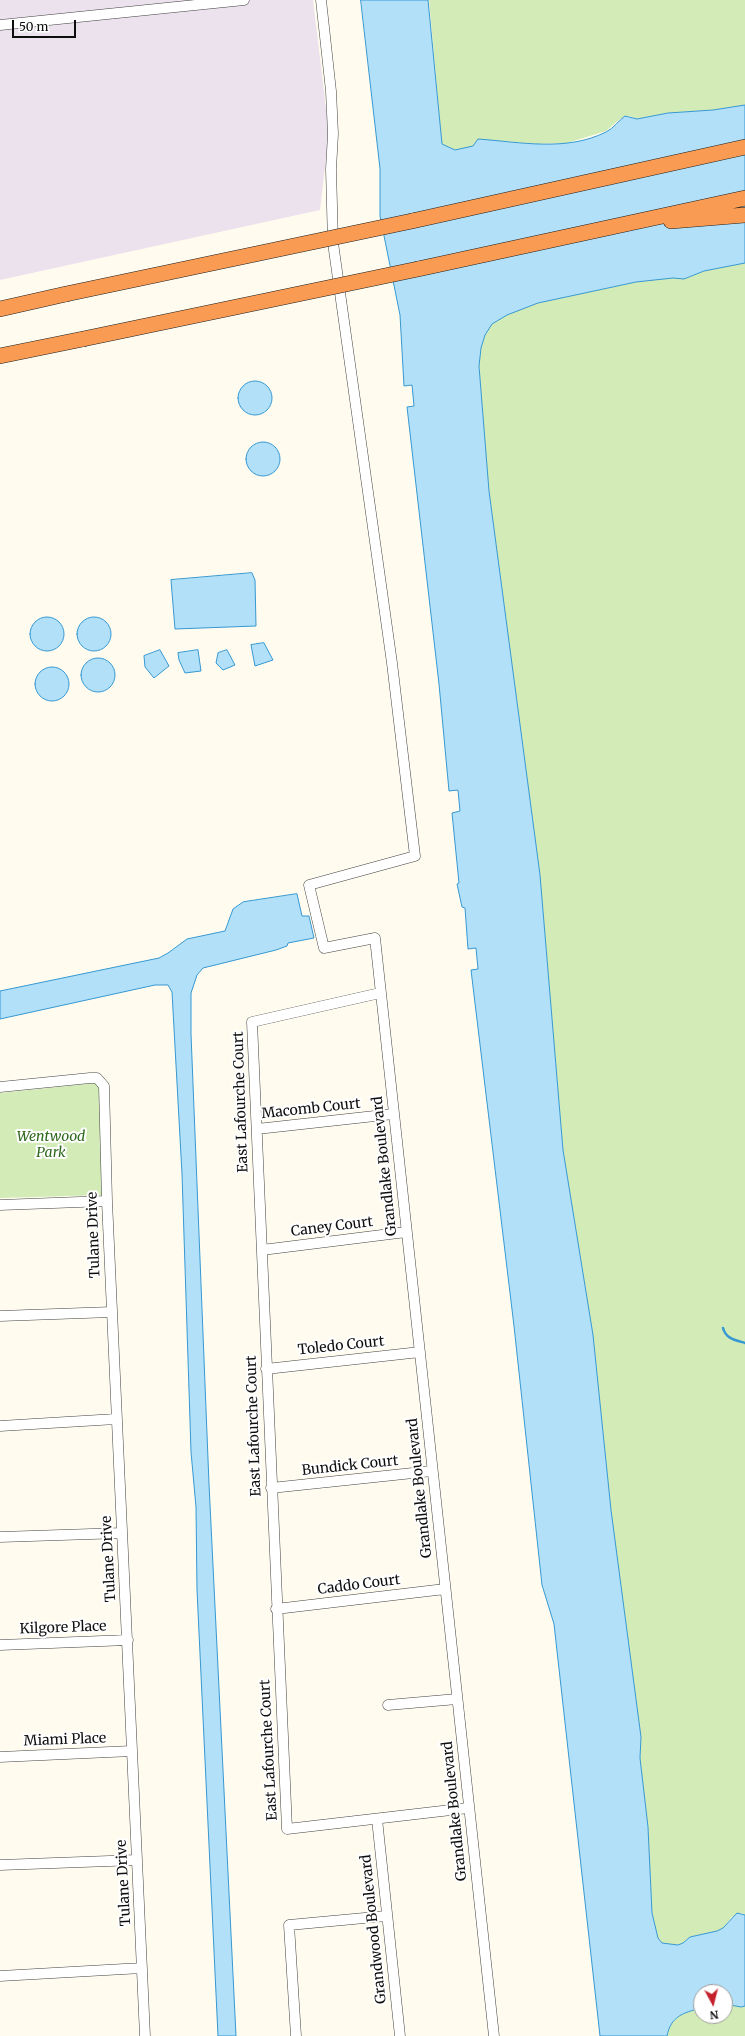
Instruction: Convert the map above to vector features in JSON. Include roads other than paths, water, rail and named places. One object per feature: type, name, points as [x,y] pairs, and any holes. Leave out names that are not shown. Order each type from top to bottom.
[{"type":"highway","points":[[0,309],[412,221],[745,147]]},
{"type":"highway","points":[[0,356],[418,269],[745,198]]},
{"type":"highway","points":[[648,218],[662,222],[745,215]]},
{"type":"street","points":[[0,25],[244,0]]},
{"type":"street","name":"Grandlake Boulevard","points":[[321,0],[331,91],[333,134],[331,169],[333,243],[392,663],[415,856],[309,885],[324,948],[375,938],[468,1808],[494,2036]]},
{"type":"street","name":"East Lafourche Court","points":[[377,1819],[287,1829],[276,1609],[252,1022],[380,993]]},
{"type":"street","name":"Tulane Drive","points":[[0,1087],[97,1078],[102,1081],[105,1092],[107,1201],[116,1419],[128,1640],[145,2036]]},
{"type":"street","name":"Macomb Court","points":[[256,1129],[393,1114]]},
{"type":"street","points":[[0,1205],[107,1201]]},
{"type":"street","name":"Caney Court","points":[[262,1250],[406,1232]]},
{"type":"street","points":[[0,1316],[112,1312]]},
{"type":"street","name":"Toledo Court","points":[[266,1369],[420,1352]]},
{"type":"street","points":[[0,1426],[116,1419]]},
{"type":"street","name":"Bundick Court","points":[[271,1488],[432,1471]]},
{"type":"street","points":[[0,1537],[122,1533]]},
{"type":"street","name":"Caddo Court","points":[[276,1609],[445,1589]]},
{"type":"street","name":"Kilgore Place","points":[[0,1645],[128,1640]]},
{"type":"street","points":[[388,1705],[457,1699]]},
{"type":"street","name":"Miami Place","points":[[0,1757],[132,1752]]},
{"type":"street","points":[[377,1819],[468,1808]]},
{"type":"street","name":"Grandwood Boulevard","points":[[377,1819],[386,1916],[400,2036]]},
{"type":"street","points":[[0,1866],[137,1860]]},
{"type":"street","points":[[296,2036],[289,1925],[386,1916]]},
{"type":"street","points":[[0,1976],[142,1968]]},
{"type":"water","points":[[361,0],[428,0],[442,144],[455,150],[473,146],[478,139],[543,144],[575,142],[606,132],[625,116],[637,119],[668,113],[713,110],[745,105],[745,263],[704,271],[684,279],[673,278],[636,282],[538,303],[507,315],[492,324],[485,335],[481,348],[479,366],[489,491],[540,875],[563,1150],[593,1335],[611,1510],[641,1737],[640,1758],[648,1827],[652,1913],[658,1938],[662,1943],[678,1945],[690,1937],[717,1931],[723,1928],[737,1913],[745,1915],[745,2006],[733,2006],[733,1984],[693,1984],[693,2011],[679,2016],[671,2024],[667,2036],[600,2036],[554,1624],[542,1585],[514,1326],[471,970],[478,969],[476,948],[468,949],[465,908],[462,907],[457,884],[459,883],[452,813],[460,811],[458,790],[449,791],[439,684],[407,407],[414,406],[412,385],[404,386],[400,315],[380,216],[380,169]]},
{"type":"water","points":[[255,381],[267,386],[272,398],[267,410],[255,415],[243,410],[238,398],[243,386]]},
{"type":"water","points":[[263,442],[275,447],[280,459],[275,471],[263,476],[251,471],[246,459],[251,447]]},
{"type":"water","points":[[252,573],[255,580],[256,626],[175,629],[171,580]]},
{"type":"water","points":[[47,617],[59,622],[64,634],[59,646],[47,651],[35,646],[30,634],[35,622]]},
{"type":"water","points":[[94,617],[106,622],[111,634],[106,646],[94,651],[82,646],[77,634],[82,622]]},
{"type":"water","points":[[264,643],[273,660],[255,666],[251,645]]},
{"type":"water","points":[[160,650],[169,666],[154,678],[145,667],[144,656]]},
{"type":"water","points":[[198,650],[201,671],[185,673],[179,660],[178,653]]},
{"type":"water","points":[[227,650],[235,665],[223,670],[216,663],[218,653]]},
{"type":"water","points":[[98,658],[110,663],[115,675],[110,687],[98,692],[86,687],[81,675],[86,663]]},
{"type":"water","points":[[52,667],[64,672],[69,684],[64,696],[52,701],[40,696],[35,684],[40,672]]},
{"type":"water","points":[[297,894],[302,916],[309,916],[314,938],[288,943],[287,946],[276,950],[203,968],[197,975],[191,993],[191,1034],[209,1484],[236,2036],[218,2036],[197,1590],[196,1507],[191,1452],[182,1174],[172,992],[168,985],[155,985],[0,1019],[0,991],[159,958],[187,939],[225,931],[233,909],[243,902]]},
{"type":"waterway","points":[[723,1328],[726,1335],[734,1340],[745,1343]]},
{"type":"park label","name":"Wentwood Park","points":[[51,1146]]}]
